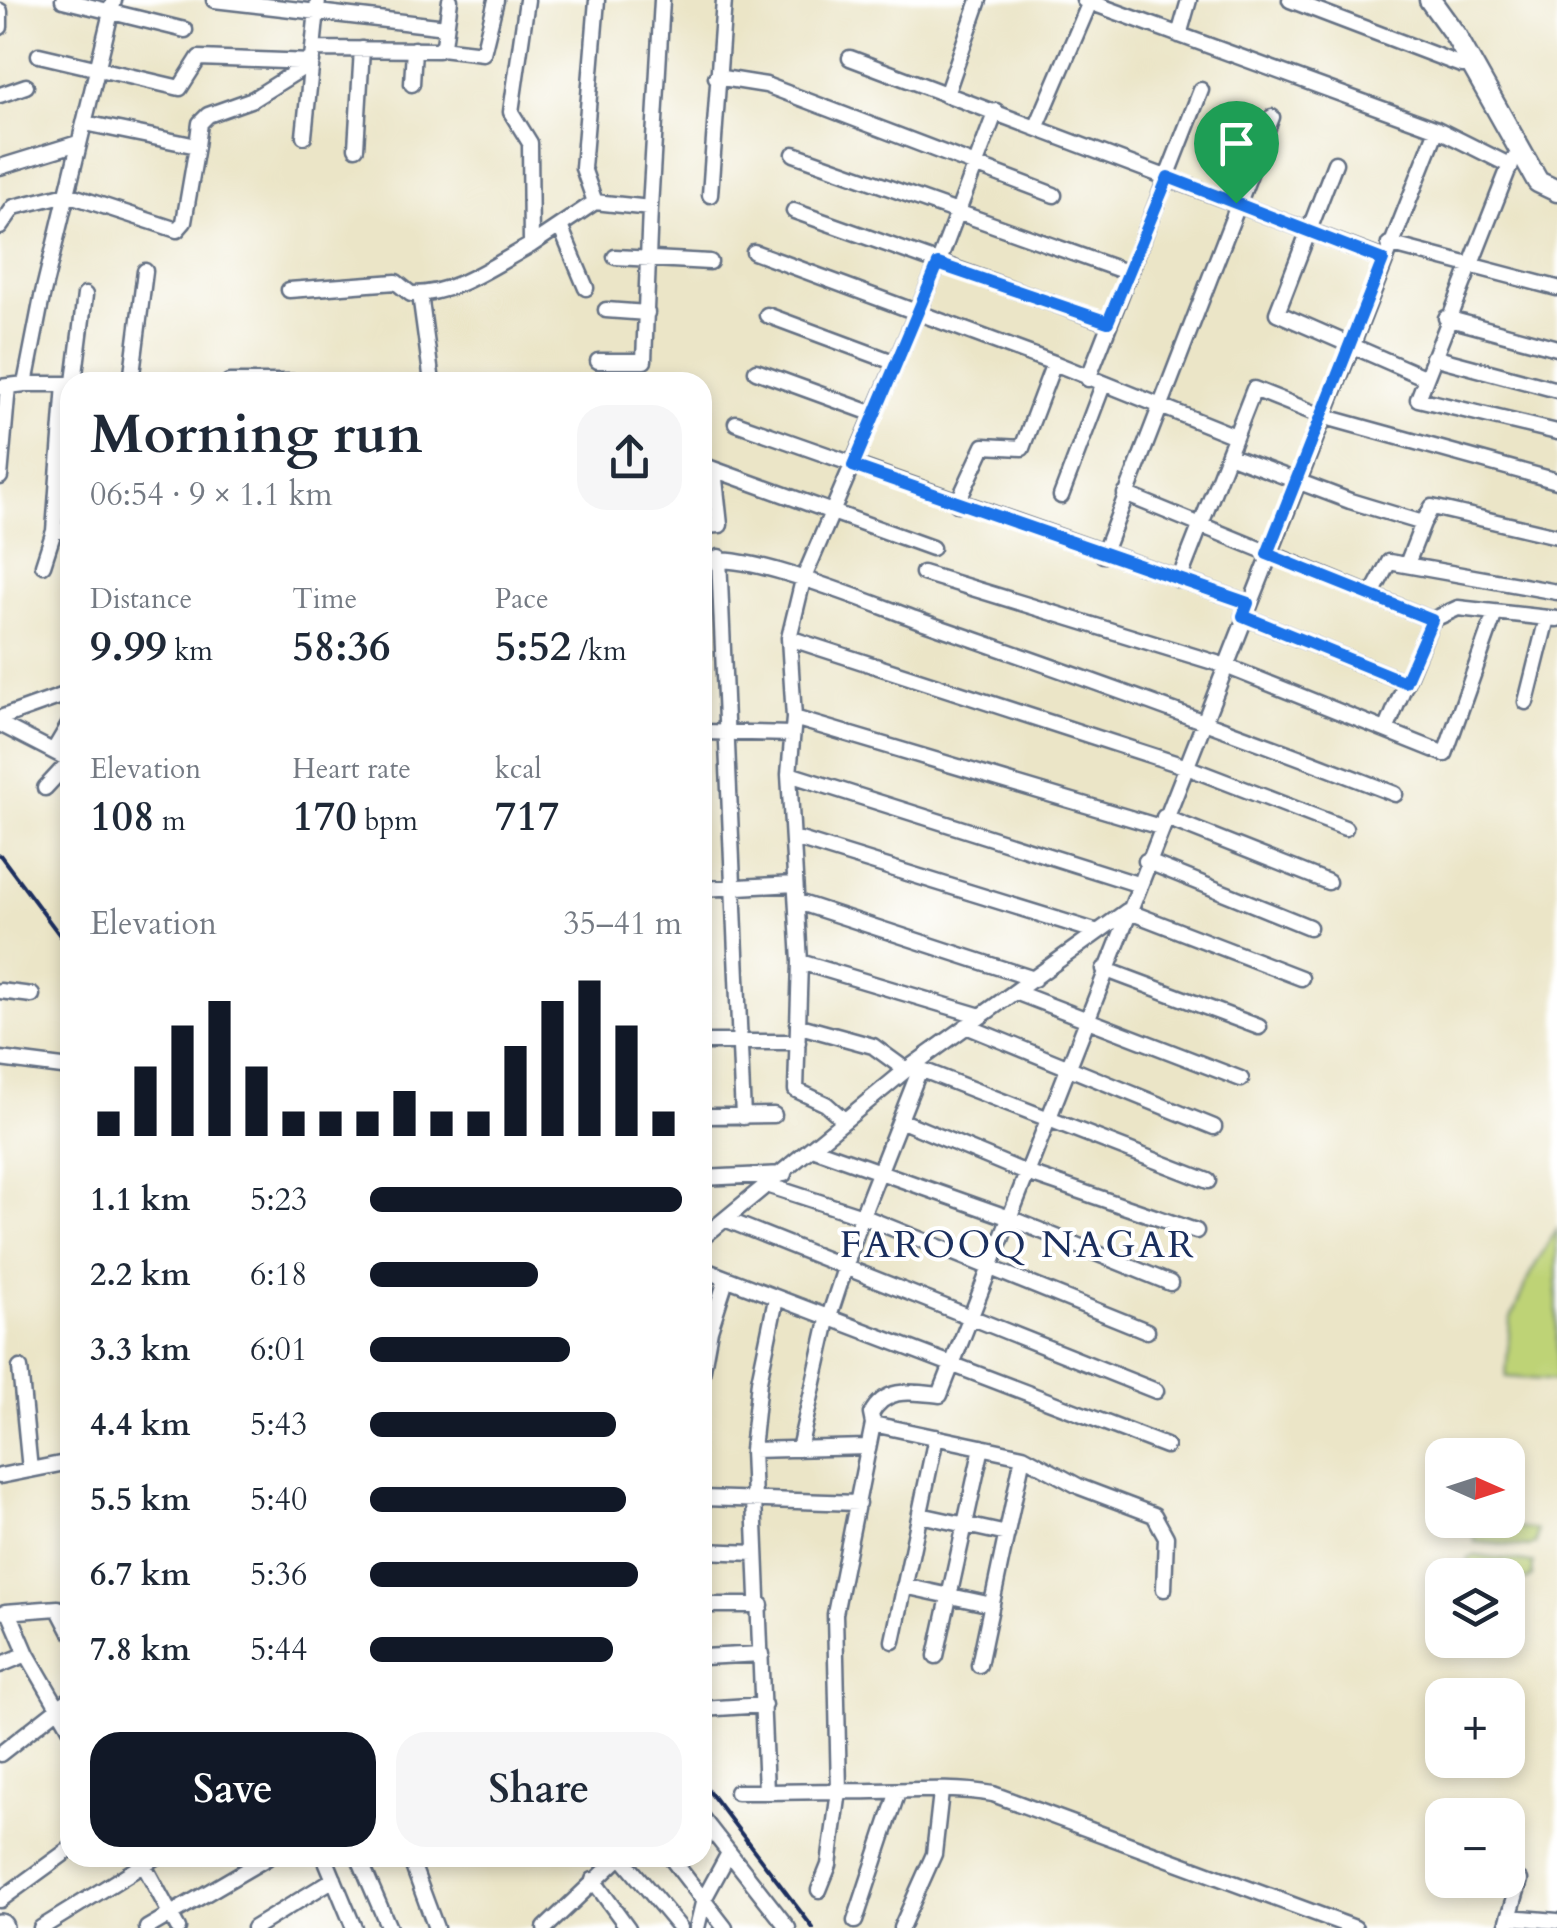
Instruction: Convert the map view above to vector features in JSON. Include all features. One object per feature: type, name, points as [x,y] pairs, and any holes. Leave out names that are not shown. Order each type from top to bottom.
[{"type":"street","points":[[62,0],[113,6],[185,30]]},
{"type":"street","points":[[214,0],[317,6],[446,27]]},
{"type":"street","points":[[442,48],[450,0]]},
{"type":"street","points":[[38,55],[180,88],[199,58],[312,55],[362,49],[442,48],[483,54],[496,0]]},
{"type":"street","points":[[527,0],[511,112],[530,143],[531,244]]},
{"type":"street","points":[[595,202],[583,168],[597,0]]},
{"type":"street","points":[[598,362],[644,361],[662,0]]},
{"type":"street","points":[[710,196],[724,0]]},
{"type":"street","points":[[946,95],[979,0]]},
{"type":"street","points":[[1179,35],[1189,0]]},
{"type":"street","points":[[1290,0],[1461,65],[1472,65]]},
{"type":"street","points":[[1430,0],[1472,65],[1513,156],[1538,182],[1557,190]]},
{"type":"street","points":[[1036,126],[1087,1],[1513,156]]},
{"type":"street","points":[[26,384],[78,142],[113,6]]},
{"type":"street","points":[[304,136],[317,6]]},
{"type":"street","points":[[0,11],[0,27]]},
{"type":"street","points":[[356,148],[362,49]]},
{"type":"street","points":[[412,84],[414,49]]},
{"type":"street","points":[[0,227],[14,207],[67,194],[177,230],[184,222],[200,123],[208,115],[253,99],[312,55]]},
{"type":"street","points":[[850,58],[1383,260]]},
{"type":"street","points":[[716,77],[766,85],[1054,195]]},
{"type":"street","points":[[0,96],[26,86]]},
{"type":"street","points":[[1088,379],[1201,90]]},
{"type":"street","points":[[844,1120],[826,1104],[796,1090],[800,962],[790,774],[793,726],[788,638],[803,580],[938,264],[996,111]]},
{"type":"street","points":[[1103,555],[1272,118]]},
{"type":"street","points":[[84,123],[198,146]]},
{"type":"street","points":[[820,1890],[829,1865],[839,1791],[835,1614],[874,1424],[872,1414],[886,1396],[902,1391],[940,1395],[948,1365],[1437,129]]},
{"type":"street","points":[[0,167],[78,142]]},
{"type":"street","points":[[794,154],[1128,273]]},
{"type":"street","points":[[1513,156],[1446,318],[1418,398],[1557,432]]},
{"type":"street","points":[[1334,162],[1276,313],[1426,378]]},
{"type":"street","points":[[288,290],[396,282],[403,284],[404,291],[420,294],[454,288],[595,202],[650,208]]},
{"type":"street","points":[[794,211],[1108,322]]},
{"type":"street","points":[[560,226],[586,288]]},
{"type":"street","points":[[1389,244],[1557,288]]},
{"type":"street","points":[[754,252],[1054,363],[1234,436]]},
{"type":"street","points":[[616,258],[710,262]]},
{"type":"street","points":[[132,372],[144,271]]},
{"type":"street","points":[[420,294],[431,372]]},
{"type":"street","points":[[71,372],[85,295]]},
{"type":"street","points":[[606,310],[647,313]]},
{"type":"street","points":[[767,314],[896,363]]},
{"type":"street","points":[[1446,318],[1557,348]]},
{"type":"street","points":[[1434,357],[1557,390]]},
{"type":"street","points":[[957,504],[984,446],[1022,448],[1054,363]]},
{"type":"street","points":[[756,370],[874,414]]},
{"type":"street","points":[[0,477],[4,386],[60,383]]},
{"type":"street","points":[[1062,496],[1103,386]]},
{"type":"street","points":[[1179,580],[1254,388],[1322,416],[1557,481]]},
{"type":"street","points":[[736,423],[1179,580],[1405,682]]},
{"type":"street","points":[[1228,455],[1422,523]]},
{"type":"street","points":[[712,469],[932,548]]},
{"type":"street","points":[[42,566],[54,531],[60,472]]},
{"type":"street","points":[[712,487],[720,525],[712,525]]},
{"type":"street","points":[[1124,494],[1432,620]]},
{"type":"street","points":[[1407,564],[1432,507],[1557,536]]},
{"type":"street","points":[[54,531],[60,531]]},
{"type":"street","points":[[720,557],[744,1116]]},
{"type":"street","points":[[712,559],[720,557],[803,580],[1202,719],[1395,794]]},
{"type":"street","points":[[1372,594],[1389,562],[1557,592]]},
{"type":"street","points":[[923,573],[1224,665],[1446,754],[1495,613]]},
{"type":"street","points":[[1387,728],[1432,620],[1458,608],[1552,619],[1526,702]]},
{"type":"street","points":[[788,638],[1184,766],[1345,828]]},
{"type":"street","points":[[0,721],[60,697]]},
{"type":"street","points":[[0,721],[60,754]]},
{"type":"street","points":[[712,732],[793,726],[1162,822],[1328,882]]},
{"type":"street","points":[[54,750],[60,740]]},
{"type":"street","points":[[46,788],[60,772]]},
{"type":"street","points":[[790,774],[1137,884]]},
{"type":"street","points":[[794,838],[1098,932]]},
{"type":"street","points":[[1146,861],[1309,927]]},
{"type":"street","points":[[712,888],[795,884]]},
{"type":"street","points":[[798,902],[1034,979]]},
{"type":"street","points":[[712,1231],[815,1149],[844,1120],[966,1026],[1126,912]]},
{"type":"street","points":[[1126,912],[1301,978]]},
{"type":"street","points":[[800,962],[981,1016]]},
{"type":"street","points":[[1104,969],[1259,1027]]},
{"type":"street","points":[[0,991],[32,994]]},
{"type":"street","points":[[1015,992],[1086,1016],[1240,1080]]},
{"type":"street","points":[[966,1026],[1214,1127]]},
{"type":"street","points":[[712,1042],[799,1034],[873,1046],[1208,1181]]},
{"type":"street","points":[[0,1059],[60,1067]]},
{"type":"street","points":[[799,1448],[828,1320],[862,1216],[900,1120],[915,1066]]},
{"type":"street","points":[[712,1116],[774,1115]]},
{"type":"street","points":[[900,1120],[1024,1172],[1196,1231]]},
{"type":"street","points":[[815,1149],[1007,1216],[1170,1284]]},
{"type":"street","points":[[712,1178],[785,1174]]},
{"type":"street","points":[[770,1186],[862,1216],[986,1270],[1147,1331]]},
{"type":"street","points":[[727,1220],[1156,1391]]},
{"type":"street","points":[[712,1274],[1166,1446]]},
{"type":"street","points":[[712,1314],[726,1280]]},
{"type":"street","points":[[766,1792],[752,1450],[759,1381],[776,1299]]},
{"type":"street","points":[[20,1368],[30,1470]]},
{"type":"street","points":[[874,1424],[1023,1456],[1094,1493],[1154,1515],[1166,1537],[1164,1589]]},
{"type":"street","points":[[893,1641],[936,1437]]},
{"type":"street","points":[[752,1450],[867,1447]]},
{"type":"street","points":[[936,1656],[982,1448]]},
{"type":"street","points":[[979,1665],[1023,1456]]},
{"type":"street","points":[[0,1476],[60,1464]]},
{"type":"street","points":[[712,1499],[858,1503]]},
{"type":"street","points":[[920,1515],[1007,1534]]},
{"type":"street","points":[[712,1551],[756,1552]]},
{"type":"street","points":[[904,1586],[992,1605]]},
{"type":"street","points":[[712,1606],[761,1604]]},
{"type":"street","points":[[60,1612],[58,1608],[4,1612],[27,1654],[60,1699]]},
{"type":"street","points":[[0,1665],[27,1654]]},
{"type":"street","points":[[712,1657],[762,1654]]},
{"type":"street","points":[[712,1709],[764,1705]]},
{"type":"street","points":[[0,1753],[60,1707]]},
{"type":"street","points":[[737,1792],[993,1794],[1356,1928]]},
{"type":"street","points":[[901,1928],[934,1854],[941,1792]]},
{"type":"street","points":[[855,1921],[897,1794]]},
{"type":"street","points":[[712,1830],[788,1928]]},
{"type":"street","points":[[697,1928],[704,1899],[730,1852]]},
{"type":"street","points":[[0,1900],[60,1856]]},
{"type":"street","points":[[41,1928],[135,1867]]},
{"type":"street","points":[[149,1867],[178,1928]]},
{"type":"street","points":[[147,1928],[251,1867]]},
{"type":"street","points":[[329,1867],[354,1928]]},
{"type":"street","points":[[363,1867],[388,1928]]},
{"type":"street","points":[[413,1867],[436,1928]]},
{"type":"street","points":[[554,1925],[609,1867]]},
{"type":"street","points":[[628,1867],[680,1928]]},
{"type":"street","points":[[678,1867],[725,1928]]},
{"type":"street","points":[[254,1928],[334,1879]]},
{"type":"street","points":[[594,1880],[624,1922],[606,1928]]},
{"type":"street","points":[[1508,1922],[1557,1921]]},
{"type":"green space","points":[[1557,1229],[1557,1381],[1506,1377],[1510,1320],[1531,1272]]},
{"type":"green space","points":[[1525,1528],[1537,1530],[1536,1543],[1529,1547],[1475,1542],[1474,1538],[1525,1538]]},
{"type":"green space","points":[[1525,1562],[1533,1563],[1532,1576],[1526,1580]]},
{"type":"railway","points":[[0,855],[60,936]]},
{"type":"railway","points":[[712,1795],[813,1928]]},
{"type":"district","name":"FAROOQ NAGAR","points":[[1018,1244]]},
{"type":"route","points":[[1168,177],[1236,203],[1383,260],[1267,554],[1432,620],[1405,682],[1243,616],[1248,603],[853,466],[938,264],[1108,322],[1168,177]]}]
